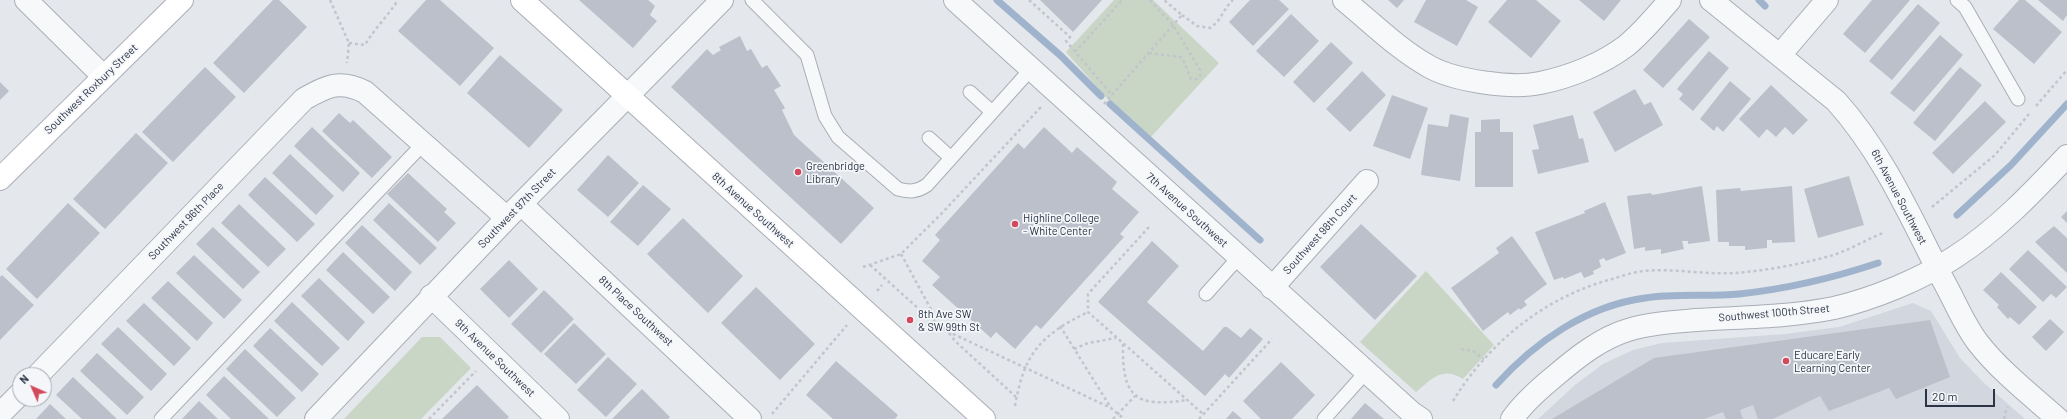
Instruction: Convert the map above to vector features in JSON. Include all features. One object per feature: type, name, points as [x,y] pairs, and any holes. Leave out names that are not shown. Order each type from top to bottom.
[{"type":"street","points":[[26,0],[103,76]]},
{"type":"street","name":"Southwest Roxbury Street","points":[[0,178],[182,0]]},
{"type":"street","name":"8th Avenue Southwest","points":[[522,0],[984,419]]},
{"type":"street","name":"Southwest 97th Street","points":[[316,419],[431,296],[722,0]]},
{"type":"street","name":"7th Avenue Southwest","points":[[955,0],[1272,288],[1412,413],[1421,419]]},
{"type":"street","points":[[1344,0],[1403,49],[1431,68],[1464,79],[1503,85],[1539,84],[1603,61],[1626,46],[1670,0]]},
{"type":"street","name":"6th Avenue Southwest","points":[[1711,0],[1836,101],[1870,144],[1907,209],[1964,321],[1979,344],[2024,390],[2058,419]]},
{"type":"street","points":[[1780,55],[1827,0]]},
{"type":"street","name":"8th Place Southwest","points":[[345,76],[423,144],[514,211],[750,419]]},
{"type":"street","name":"Southwest 96th Place","points":[[46,367],[304,99],[345,76]]},
{"type":"street","name":"Southwest 100th Street","points":[[1512,419],[1533,395],[1563,369],[1593,347],[1626,330],[1659,323],[1783,314],[1835,308],[1880,294],[1937,268],[1956,257],[1994,228],[2067,156]]},
{"type":"street","name":"Southwest 98th Court","points":[[1272,288],[1367,181]]},
{"type":"street","name":"9th Avenue Southwest","points":[[431,296],[558,419]]},
{"type":"street","points":[[0,414],[12,402]]},
{"type":"lane","points":[[752,0],[807,55],[825,116],[838,137],[898,189],[913,192],[926,185],[1031,69]]},
{"type":"lane","points":[[1964,2],[2018,99]]},
{"type":"lane","points":[[970,92],[992,112]]},
{"type":"lane","points":[[929,138],[951,158]]},
{"type":"lane","points":[[161,419],[423,144]]},
{"type":"lane","points":[[1206,294],[1239,257]]},
{"type":"lane","points":[[1324,419],[1366,372]]},
{"type":"path","points":[[330,0],[349,44],[345,76]]},
{"type":"path","points":[[349,44],[365,45],[378,25],[390,13],[398,0]]},
{"type":"path","points":[[1029,0],[1070,37],[1066,41],[1112,95]]},
{"type":"path","points":[[1075,52],[1122,0]]},
{"type":"path","points":[[1149,53],[1180,57],[1183,59],[1191,79],[1197,79],[1200,76],[1200,70],[1173,25],[1150,0]]},
{"type":"path","points":[[1164,0],[1197,26],[1210,28],[1218,22],[1226,7],[1233,0]]},
{"type":"path","points":[[1101,108],[1182,15]]},
{"type":"path","points":[[1931,207],[1995,156],[2044,94],[2067,70]]},
{"type":"path","points":[[863,267],[901,254],[943,212],[1042,105]]},
{"type":"path","points":[[1149,227],[1088,294],[1088,312],[1203,414]]},
{"type":"path","points":[[1453,401],[1465,382],[1484,359],[1516,328],[1538,312],[1585,286],[1644,271],[1734,273],[1798,263],[1831,256],[1882,233]]},
{"type":"path","points":[[901,254],[933,313],[936,322]]},
{"type":"path","points":[[870,265],[929,318],[949,332],[1111,408],[1124,419]]},
{"type":"path","points":[[1015,406],[1016,397],[1025,367],[1042,342],[1060,326],[1088,312]]},
{"type":"path","points":[[767,419],[783,403],[791,391],[851,320]]},
{"type":"path","points":[[1060,326],[1111,408]]},
{"type":"path","points":[[949,332],[955,341],[1016,397]]},
{"type":"path","points":[[1074,349],[1094,341],[1116,338]]},
{"type":"path","points":[[1199,419],[1272,339]]},
{"type":"path","points":[[1123,344],[1123,366],[1126,383],[1135,396],[1157,403],[1187,400]]},
{"type":"path","points":[[1460,350],[1473,351],[1484,359]]},
{"type":"path","points":[[429,419],[478,369]]},
{"type":"path","points":[[1113,419],[1135,396]]},
{"type":"shaded area","name":"Educare Early Learning Center","points":[[1913,303],[1931,311],[1960,358],[1983,382],[2025,419],[1538,419],[1575,385],[1603,364],[1633,350],[1662,343],[1785,334],[1839,327]]},
{"type":"green space","points":[[1114,0],[1153,0],[1219,63],[1149,139],[1104,95],[1066,52]]},
{"type":"green space","points":[[1426,271],[1494,345],[1463,379],[1456,375],[1443,374],[1432,379],[1416,392],[1360,342]]},
{"type":"green space","points":[[422,337],[440,337],[471,368],[421,419],[344,419]]},
{"type":"building","points":[[273,0],[279,0],[307,27],[244,93],[213,63]]},
{"type":"building","points":[[426,0],[440,0],[494,48],[460,86],[398,31]]},
{"type":"building","points":[[579,0],[648,0],[655,6],[650,15],[657,21],[633,48]]},
{"type":"building","points":[[1040,0],[1102,0],[1073,32]]},
{"type":"building","points":[[1250,0],[1279,0],[1289,9],[1253,46],[1229,22]]},
{"type":"building","points":[[1388,0],[1404,0],[1397,8]]},
{"type":"building","points":[[1426,0],[1466,0],[1478,7],[1457,46],[1414,22]]},
{"type":"building","points":[[1507,0],[1536,0],[1561,21],[1531,58],[1488,22]]},
{"type":"building","points":[[1579,0],[1621,0],[1604,21]]},
{"type":"building","points":[[1872,0],[1910,0],[1865,53],[1843,34]]},
{"type":"building","points":[[2019,0],[2025,0],[2062,32],[2034,64],[1993,29]]},
{"type":"building","points":[[2038,0],[2067,0],[2067,15],[2063,21]]},
{"type":"building","points":[[1918,4],[1940,23],[1892,80],[1869,61]]},
{"type":"building","points":[[1291,14],[1319,41],[1284,77],[1256,51]]},
{"type":"building","points":[[1689,19],[1710,37],[1663,88],[1643,70]]},
{"type":"building","points":[[1940,35],[1963,55],[1914,112],[1890,93]]},
{"type":"building","name":"Greenbridge Library","points":[[740,36],[747,51],[751,49],[762,68],[767,65],[781,86],[774,90],[785,108],[782,110],[794,135],[874,208],[841,244],[671,87],[707,49],[713,55],[721,50],[719,47]]},
{"type":"building","points":[[1331,42],[1353,63],[1314,103],[1293,82]]},
{"type":"building","points":[[1709,51],[1729,68],[1693,111],[1679,99],[1683,94],[1677,89]]},
{"type":"building","points":[[500,55],[563,110],[529,148],[467,93]]},
{"type":"building","points":[[205,67],[236,97],[173,162],[142,132]]},
{"type":"building","points":[[1960,67],[1982,85],[1935,141],[1913,123]]},
{"type":"building","points":[[1362,71],[1386,95],[1350,132],[1326,109]]},
{"type":"building","points":[[1730,81],[1751,99],[1723,132],[1717,126],[1714,131],[1700,119]]},
{"type":"building","points":[[0,82],[9,91],[0,100]]},
{"type":"building","points":[[1771,85],[1808,120],[1793,135],[1785,127],[1776,137],[1767,129],[1759,138],[1739,119]]},
{"type":"building","points":[[1635,89],[1644,105],[1651,102],[1663,125],[1615,152],[1593,112]]},
{"type":"building","points":[[1392,95],[1428,108],[1410,159],[1373,146]]},
{"type":"building","points":[[1985,101],[2006,122],[1953,174],[1932,153]]},
{"type":"building","points":[[339,113],[350,123],[353,120],[392,157],[372,178],[322,131]]},
{"type":"building","points":[[1450,114],[1469,118],[1460,181],[1421,175],[1428,124],[1448,127]]},
{"type":"building","points":[[1573,115],[1579,139],[1583,138],[1589,162],[1538,174],[1532,150],[1539,149],[1533,125]]},
{"type":"building","points":[[1500,119],[1500,132],[1513,132],[1513,187],[1475,187],[1475,132],[1481,132],[1481,120]]},
{"type":"building","points":[[312,127],[360,173],[343,192],[294,146]]},
{"type":"building","points":[[1044,127],[1072,153],[1077,147],[1117,182],[1112,189],[1139,212],[1120,234],[1124,237],[1041,329],[1036,325],[1015,349],[996,332],[991,338],[932,285],[940,277],[922,261],[940,240],[935,235],[1018,143],[1024,149]]},
{"type":"building","points":[[136,133],[168,163],[105,229],[73,199]]},
{"type":"building","points":[[290,154],[334,196],[316,215],[272,173]]},
{"type":"building","points":[[608,155],[639,183],[608,217],[577,190]]},
{"type":"building","points":[[408,173],[447,209],[444,212],[456,223],[438,242],[387,194]]},
{"type":"building","points":[[1849,176],[1864,225],[1818,238],[1804,189]]},
{"type":"building","points":[[265,177],[315,224],[297,242],[248,195]]},
{"type":"building","points":[[643,185],[671,209],[638,246],[610,222]]},
{"type":"building","points":[[1702,186],[1710,241],[1688,244],[1688,241],[1682,241],[1684,249],[1661,254],[1661,249],[1645,251],[1645,247],[1634,249],[1627,196],[1651,193],[1652,195]]},
{"type":"building","points":[[1792,186],[1795,242],[1772,243],[1772,240],[1767,240],[1767,248],[1745,250],[1745,246],[1729,246],[1729,242],[1718,242],[1716,190],[1740,188],[1741,191]]},
{"type":"building","points":[[1605,202],[1626,253],[1606,261],[1604,258],[1599,260],[1601,267],[1593,271],[1594,274],[1584,278],[1581,272],[1564,279],[1563,277],[1554,280],[1535,232],[1585,213],[1584,211]]},
{"type":"building","points":[[68,203],[100,233],[37,299],[6,269]]},
{"type":"building","points":[[389,203],[437,248],[420,265],[373,220]]},
{"type":"building","points":[[239,204],[286,249],[268,267],[221,223]]},
{"type":"building","points":[[2067,211],[2067,223],[2061,217]]},
{"type":"building","points":[[683,218],[743,276],[708,313],[647,254]]},
{"type":"building","points":[[1361,224],[1417,276],[1375,320],[1320,267]]},
{"type":"building","points":[[362,225],[412,272],[395,291],[345,243]]},
{"type":"building","points":[[2054,226],[2067,238],[2067,273],[2035,242]]},
{"type":"building","points":[[213,227],[260,272],[243,289],[196,244]]},
{"type":"building","points":[[1512,236],[1547,284],[1524,301],[1527,305],[1520,310],[1519,308],[1510,315],[1508,312],[1483,331],[1451,288],[1499,253],[1496,248]]},
{"type":"building","points":[[1152,241],[1179,266],[1147,302],[1203,351],[1224,327],[1227,327],[1241,338],[1250,328],[1263,339],[1229,378],[1225,374],[1205,396],[1098,302]]},
{"type":"building","points":[[2028,250],[2067,287],[2056,298],[2051,294],[2043,302],[2009,269]]},
{"type":"building","points":[[343,252],[390,297],[373,314],[326,270]]},
{"type":"building","points":[[194,255],[242,300],[224,319],[176,273]]},
{"type":"building","points":[[509,260],[538,289],[509,318],[480,289]]},
{"type":"building","points":[[2001,272],[2037,307],[2019,325],[2010,317],[2008,319],[1997,307],[1999,305],[1983,290]]},
{"type":"building","points":[[2,275],[34,305],[0,340],[0,277]]},
{"type":"building","points":[[319,278],[365,322],[348,341],[301,296]]},
{"type":"building","points":[[168,281],[213,323],[197,341],[151,298]]},
{"type":"building","points":[[756,287],[815,344],[780,380],[721,323]]},
{"type":"building","points":[[544,290],[574,319],[541,353],[511,324]]},
{"type":"building","points":[[292,302],[340,348],[322,366],[274,321]]},
{"type":"building","points":[[144,303],[191,348],[174,366],[126,321]]},
{"type":"building","points":[[2050,319],[2064,332],[2046,351],[2032,337]]},
{"type":"building","name":"Educare Early Learning Center","points":[[1930,320],[1950,377],[1896,399],[1889,388],[1829,411],[1820,396],[1773,419],[1758,419],[1753,405],[1740,410],[1743,419],[1726,419],[1723,412],[1704,419],[1552,419],[1654,358]]},
{"type":"building","points":[[574,323],[606,354],[576,384],[544,354]]},
{"type":"building","points":[[118,327],[167,374],[151,391],[101,344]]},
{"type":"building","points":[[270,328],[319,374],[302,392],[253,346]]},
{"type":"building","points":[[245,349],[296,398],[277,417],[226,369]]},
{"type":"building","points":[[97,353],[144,397],[127,415],[80,371]]},
{"type":"building","points":[[608,357],[637,384],[606,417],[577,390]]},
{"type":"building","points":[[836,361],[898,415],[895,419],[833,419],[806,395]]},
{"type":"building","points":[[1281,362],[1315,395],[1292,419],[1261,419],[1243,401]]},
{"type":"building","points":[[224,376],[269,419],[231,419],[206,395]]},
{"type":"building","points":[[73,377],[117,419],[82,419],[56,395]]},
{"type":"building","points":[[477,385],[509,417],[507,419],[442,419]]},
{"type":"building","points":[[642,389],[670,417],[668,419],[612,419]]},
{"type":"building","points":[[199,401],[218,419],[182,419]]},
{"type":"building","points":[[1365,403],[1384,419],[1351,419]]},
{"type":"building","points":[[52,406],[66,419],[36,419],[47,407]]},
{"type":"building","points":[[1233,411],[1242,419],[1226,419]]},
{"type":"waterway","points":[[997,0],[1061,56],[1101,96]]},
{"type":"waterway","points":[[1759,0],[1765,6]]},
{"type":"waterway","points":[[1110,104],[1260,240]]},
{"type":"waterway","points":[[1957,215],[2011,165],[2067,104]]},
{"type":"waterway","points":[[1496,385],[1527,354],[1563,328],[1602,309],[1623,302],[1645,298],[1680,295],[1727,295],[1774,289],[1827,278],[1878,263]]},
{"type":"place","name":"Greenbridge Library","points":[[798,172]]},
{"type":"place","name":"Highline College - White Center","points":[[1015,224]]},
{"type":"place","name":"8th Ave SW & SW 99th St","points":[[910,320]]},
{"type":"place","name":"Educare Early Learning Center","points":[[1786,361]]}]
